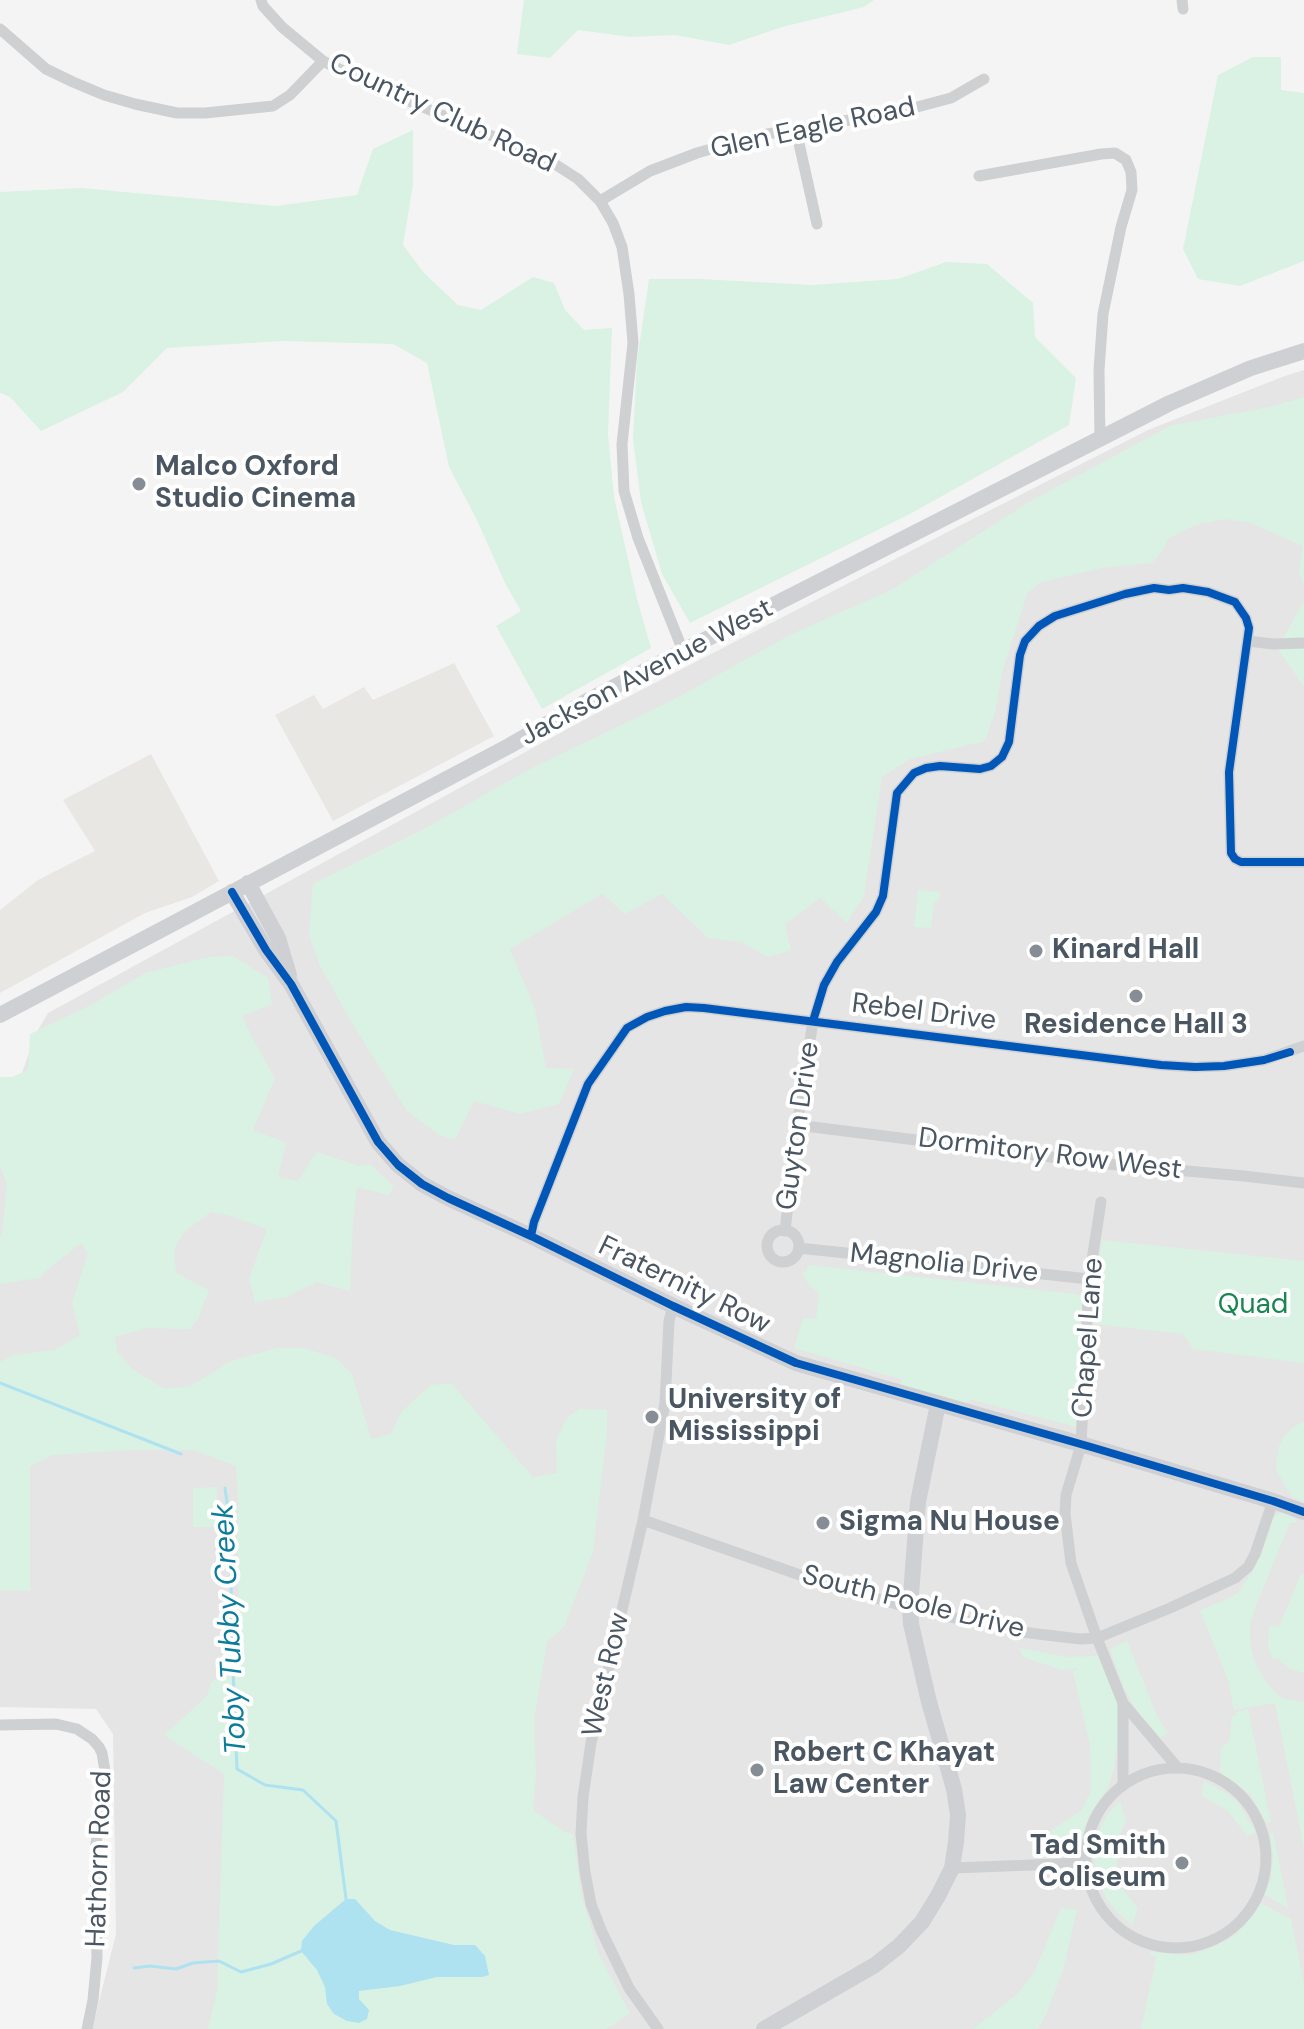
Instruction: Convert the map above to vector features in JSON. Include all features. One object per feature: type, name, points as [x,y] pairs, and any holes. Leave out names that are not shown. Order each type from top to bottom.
[{"type":"street","name":"Country Club Road","points":[[261,0],[282,27],[323,61],[375,87],[535,153],[578,179],[600,201],[622,247],[629,294],[633,343],[622,444],[624,491],[638,538],[683,651]]},
{"type":"street","points":[[0,29],[46,69],[73,82],[104,95],[177,113],[273,106],[290,95],[323,61]]},
{"type":"street","name":"Glen Eagle Road","points":[[600,201],[650,171],[697,153],[756,136],[902,111],[951,98],[984,79]]},
{"type":"street","points":[[796,130],[817,224]]},
{"type":"street","points":[[979,176],[1101,154],[1115,153],[1126,160],[1131,172],[1132,190],[1103,314],[1099,370],[1100,439]]},
{"type":"street","name":"Jackson Avenue West","points":[[0,1015],[509,746],[589,700],[1170,403],[1251,368],[1304,351]]},
{"type":"street","name":"Guyton Drive","points":[[785,1231],[813,1021],[824,985],[837,962],[876,912],[883,896],[897,793],[902,785],[914,773],[926,768],[980,769],[991,766],[1002,757],[1009,742],[1020,655],[1025,641],[1055,616],[1125,594],[1154,588],[1183,588],[1208,592],[1235,602],[1246,618],[1248,641]]},
{"type":"street","points":[[1304,643],[1248,641],[1229,772],[1231,853],[1235,859],[1241,862],[1304,862]]},
{"type":"street","name":"Fraternity Row","points":[[248,883],[278,938],[291,984]]},
{"type":"street","name":"Fraternity Row","points":[[232,892],[266,950],[291,984],[378,1142],[398,1165],[422,1184],[796,1363],[1304,1512]]},
{"type":"street","name":"Rebel Drive","points":[[531,1236],[588,1084],[627,1028],[665,1011],[704,1008],[1195,1067],[1264,1060],[1304,1046]]},
{"type":"street","name":"Dormitory Row West","points":[[797,1125],[1107,1164],[1304,1183]]},
{"type":"street","name":"Chapel Lane","points":[[1101,1202],[1089,1279],[1081,1445],[1066,1495],[1071,1563],[1123,1703],[1177,1767]]},
{"type":"street","name":"Guyton Drive","points":[[785,1231],[794,1235],[799,1248],[796,1256],[789,1261],[778,1262],[770,1255],[768,1240],[775,1232],[785,1231]]},
{"type":"street","name":"Magnolia Drive","points":[[799,1248],[1089,1279]]},
{"type":"street","name":"West Row","points":[[658,2029],[629,1988],[601,1930],[591,1904],[581,1834],[591,1743],[643,1520],[665,1403],[669,1321],[673,1306]]},
{"type":"street","points":[[764,2029],[875,1965],[899,1946],[922,1922],[952,1868],[958,1815],[954,1789],[929,1702],[910,1608],[918,1502],[938,1404]]},
{"type":"street","name":"South Poole Drive","points":[[643,1520],[820,1582],[910,1608],[1013,1631],[1080,1639],[1097,1638],[1235,1578],[1248,1567],[1255,1554],[1273,1501]]},
{"type":"street","name":"Chapel Lane","points":[[1123,1703],[1123,1784]]},
{"type":"street","name":"Hathorn Road","points":[[0,1725],[56,1724],[77,1729],[92,1739],[102,1753],[105,1774],[95,1852],[97,1957],[87,2029]]},
{"type":"street","points":[[1177,1767],[1204,1771],[1236,1790],[1252,1808],[1262,1830],[1266,1852],[1265,1874],[1258,1895],[1237,1925],[1222,1936],[1198,1946],[1171,1948],[1146,1943],[1115,1925],[1092,1893],[1085,1863],[1089,1832],[1096,1813],[1108,1797],[1139,1775],[1177,1767]]},
{"type":"street","points":[[952,1868],[1085,1863]]},
{"type":"shaded area","name":"University of Mississippi","points":[[1304,370],[1304,2029],[92,2029],[116,1934],[113,1734],[96,1709],[0,1707],[0,1126],[35,1035],[48,1013],[593,715],[963,524],[1148,430]]},
{"type":"shaded area","points":[[454,663],[494,736],[333,821],[275,715],[314,695],[323,709],[364,687],[373,700]]},
{"type":"shaded area","points":[[151,754],[219,881],[192,897],[145,913],[0,993],[0,910],[38,880],[95,851],[63,800]]},
{"type":"green space","points":[[524,0],[874,0],[864,7],[782,27],[729,45],[675,35],[631,37],[578,30],[550,58],[517,54]]},
{"type":"green space","points":[[1253,57],[1281,57],[1281,90],[1304,93],[1304,261],[1240,286],[1198,279],[1183,249],[1218,75]]},
{"type":"green space","points":[[413,130],[413,185],[403,245],[424,273],[458,305],[481,310],[533,277],[554,283],[565,310],[584,330],[612,328],[608,434],[614,497],[651,648],[542,709],[496,626],[521,611],[449,467],[427,363],[393,344],[282,341],[167,348],[123,392],[41,431],[10,397],[0,393],[0,192],[81,188],[276,206],[357,195],[373,149]]},
{"type":"green space","points":[[946,262],[987,264],[1033,303],[1035,337],[1076,378],[1069,425],[910,514],[690,623],[662,574],[641,502],[633,439],[637,361],[649,279],[812,285],[898,279]]},
{"type":"green space","points":[[1304,397],[1304,587],[1299,571],[1303,546],[1251,523],[1224,519],[1195,525],[1169,538],[1152,563],[1102,568],[1041,582],[1027,594],[1003,669],[995,712],[985,741],[910,759],[882,777],[864,896],[847,923],[820,898],[785,924],[791,950],[767,957],[742,942],[708,938],[662,894],[625,914],[602,894],[510,949],[535,1009],[546,1068],[574,1069],[559,1104],[520,1114],[474,1101],[455,1140],[439,1135],[407,1111],[320,966],[309,935],[313,884],[428,827],[530,769],[671,701],[790,635],[891,590],[1031,501],[1170,426],[1274,406]]},
{"type":"green space","points":[[1304,602],[1304,687],[1277,648]]},
{"type":"green space","points":[[918,890],[940,892],[939,900],[934,903],[931,928],[914,927]]},
{"type":"green space","points":[[233,956],[268,978],[272,1004],[242,1016],[275,1078],[253,1130],[286,1143],[278,1177],[298,1181],[316,1152],[359,1166],[370,1164],[394,1186],[389,1195],[357,1187],[350,1291],[317,1282],[286,1297],[255,1302],[249,1279],[267,1229],[211,1212],[184,1232],[174,1249],[176,1273],[209,1290],[198,1319],[190,1329],[147,1328],[115,1337],[117,1351],[132,1369],[165,1389],[191,1386],[231,1361],[277,1348],[303,1348],[336,1358],[352,1374],[371,1439],[391,1434],[401,1412],[431,1385],[451,1383],[533,1477],[557,1473],[556,1442],[566,1419],[579,1409],[607,1410],[593,1552],[564,1627],[547,1642],[534,1720],[536,1776],[533,1810],[564,1832],[573,1834],[581,1894],[598,1952],[630,2014],[606,2029],[208,2029],[217,1991],[224,1774],[164,1735],[207,1696],[211,1682],[236,1671],[240,1620],[236,1466],[193,1450],[127,1450],[53,1455],[30,1466],[30,1591],[0,1590],[0,1362],[14,1355],[55,1350],[80,1335],[72,1303],[88,1253],[81,1243],[39,1278],[0,1284],[0,1236],[7,1184],[0,1165],[0,1077],[12,1077],[28,1070],[30,1034],[91,1005],[145,973],[208,957]]},
{"type":"green space","name":"Quad","points":[[1102,1240],[1304,1261],[1304,1363],[1193,1349],[1183,1334],[1094,1324]]},
{"type":"green space","points":[[808,1265],[1083,1297],[1076,1427],[970,1399],[968,1403],[901,1385],[901,1379],[794,1348],[803,1318],[816,1319],[819,1293],[809,1285],[802,1273]]},
{"type":"green space","points":[[1304,1421],[1304,1501],[1292,1497],[1277,1472],[1276,1463],[1284,1436]]},
{"type":"green space","points":[[217,1487],[217,1527],[193,1527],[193,1488]]},
{"type":"green space","points":[[1285,1513],[1297,1523],[1290,1523],[1255,1608],[1250,1625],[1250,1642],[1254,1660],[1264,1679],[1278,1695],[1304,1702],[1304,1848],[1275,1703],[1234,1710],[1228,1680],[1200,1610],[1238,1593],[1262,1553],[1273,1518]]},
{"type":"green space","points":[[1301,1574],[1304,1575],[1304,1673],[1288,1668],[1277,1658],[1273,1660],[1268,1647],[1269,1628],[1271,1625],[1279,1627]]},
{"type":"green space","points":[[1127,1641],[1159,1720],[1168,1733],[1160,1738],[1137,1711],[1124,1688],[1110,1649]]},
{"type":"green space","points":[[1019,1648],[1067,1657],[1095,1656],[1102,1651],[1123,1703],[1114,1769],[1108,1788],[1089,1815],[1078,1855],[1041,1858],[1038,1839],[1082,1810],[1091,1790],[1090,1745],[1073,1672],[1078,1668],[1062,1670],[1023,1657]]},
{"type":"green space","points":[[1248,1709],[1271,1822],[1267,1823],[1250,1794],[1220,1772],[1221,1748],[1229,1741],[1232,1716]]},
{"type":"green space","points":[[1204,1781],[1238,1802],[1256,1833],[1247,1836],[1228,1811],[1201,1795]]},
{"type":"green space","points":[[1120,1801],[1126,1821],[1118,1839],[1117,1872],[1124,1891],[1138,1908],[1132,1925],[1107,1900],[1096,1876],[1094,1857],[1097,1834],[1107,1815]]},
{"type":"green space","points":[[1273,1832],[1289,1909],[1264,1894],[1271,1879],[1273,1857],[1270,1833]]},
{"type":"green space","points":[[1261,1903],[1291,1919],[1304,1984],[1304,2029],[1141,2029],[1156,1959],[1150,1952],[1191,1955],[1215,1946],[1233,1937]]},
{"type":"green space","points":[[1061,1908],[1077,1910],[1063,1970],[1038,2029],[973,2029],[1015,1996],[1034,1973]]},
{"type":"water","points":[[346,1899],[355,1899],[375,1921],[390,1930],[454,1945],[475,1945],[485,1956],[489,1975],[437,1977],[359,1991],[359,1999],[369,2010],[367,2019],[359,2023],[347,2021],[334,2014],[327,2004],[325,1987],[317,1970],[301,1951],[302,1941],[314,1926]]},
{"type":"waterway","name":"Toby Tubby Creek","points":[[0,1383],[181,1454]]},
{"type":"waterway","name":"Toby Tubby Creek","points":[[225,1488],[230,1525],[237,1769],[265,1785],[303,1790],[336,1821],[346,1899]]},
{"type":"waterway","points":[[134,1968],[176,1969],[193,1963],[219,1961],[241,1972],[301,1951]]},
{"type":"cycle path","points":[[813,1021],[824,985],[837,962],[876,912],[883,896],[897,793],[914,773],[926,768],[980,769],[991,766],[1002,757],[1009,742],[1020,655],[1025,641],[1039,626],[1055,616],[1154,588],[1208,592],[1235,602],[1249,628],[1229,772],[1231,853],[1241,862],[1304,862]]},
{"type":"cycle path","points":[[232,892],[266,950],[291,984],[378,1142],[398,1165],[422,1184],[796,1363],[1091,1447],[1304,1512]]},
{"type":"cycle path","points":[[531,1236],[588,1084],[627,1028],[665,1011],[704,1008],[1161,1065],[1224,1066],[1264,1060],[1290,1052]]},
{"type":"place","name":"Malco Oxford Studio Cinema","points":[[139,484]]},
{"type":"place","name":"Kinard Hall","points":[[1036,951]]},
{"type":"place","name":"Residence Hall 3","points":[[1136,996]]},
{"type":"place","name":"University of Mississippi","points":[[652,1417]]},
{"type":"place","name":"Sigma Nu House","points":[[823,1523]]},
{"type":"place","name":"Robert C Khayat Law Center","points":[[757,1770]]},
{"type":"place","name":"Tad Smith Coliseum","points":[[1182,1863]]}]
